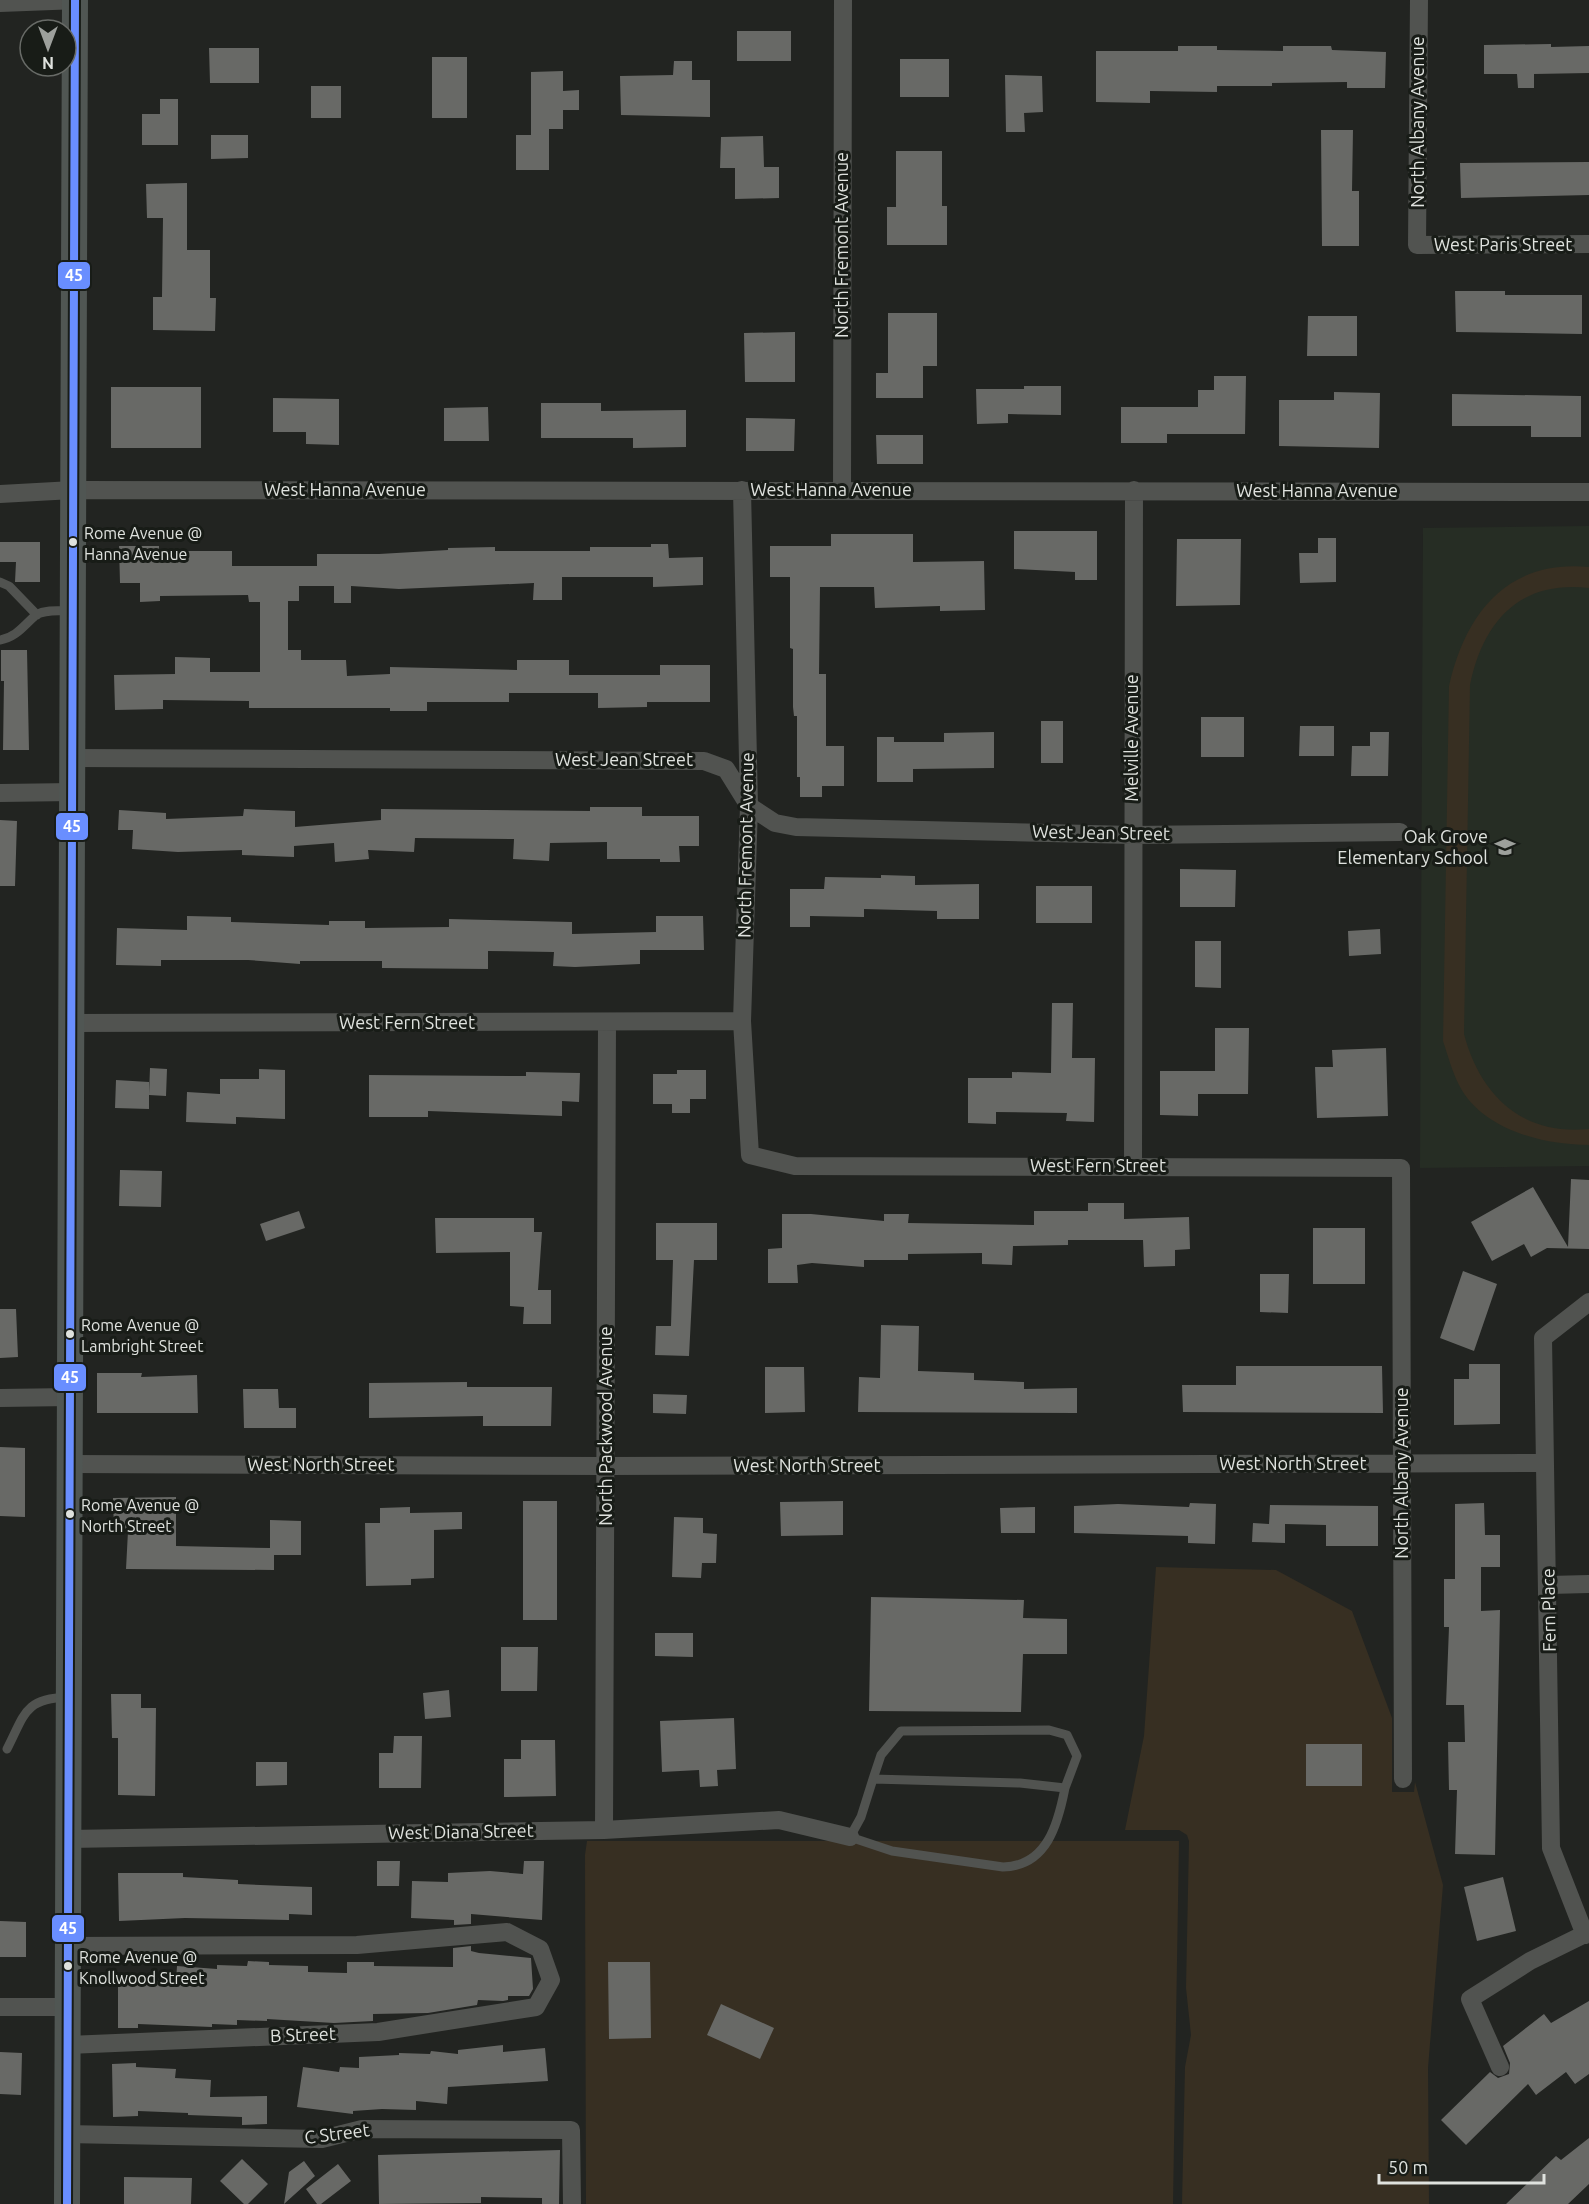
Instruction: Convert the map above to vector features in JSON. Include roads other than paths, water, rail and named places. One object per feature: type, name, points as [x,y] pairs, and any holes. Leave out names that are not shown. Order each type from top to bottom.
[{"type":"street","name":"North Fremont Avenue","points":[[842,490],[843,0]]},
{"type":"street","name":"North Albany Avenue","points":[[1417,245],[1419,0]]},
{"type":"street","points":[[0,3],[76,1],[67,2204]]},
{"type":"street","name":"West Paris Street","points":[[1417,245],[1589,244]]},
{"type":"street","name":"West Hanna Avenue","points":[[0,494],[73,490],[1589,492]]},
{"type":"street","name":"North Fremont Avenue","points":[[742,490],[748,806],[742,1021],[750,1155],[795,1166]]},
{"type":"street","name":"Melville Avenue","points":[[1133,1166],[1131,835],[1134,490]]},
{"type":"street","name":"West Jean Street","points":[[73,758],[704,760],[726,769],[748,806],[775,823],[796,827],[1131,835],[1401,832]]},
{"type":"street","points":[[0,793],[73,792]]},
{"type":"street","name":"West Fern Street","points":[[72,1023],[742,1021]]},
{"type":"street","name":"North Packwood Avenue","points":[[604,1830],[607,1023]]},
{"type":"street","name":"West Fern Street","points":[[795,1166],[1401,1168]]},
{"type":"street","name":"North Albany Avenue","points":[[1401,1168],[1403,1779]]},
{"type":"street","name":"Fern Place","points":[[1587,1934],[1551,1848],[1549,1585],[1543,1463],[1543,1338],[1589,1302]]},
{"type":"street","points":[[0,1398],[71,1397]]},
{"type":"street","name":"West North Street","points":[[70,1464],[607,1466],[1543,1463]]},
{"type":"street","points":[[1549,1585],[1589,1584]]},
{"type":"street","name":"West Diana Street","points":[[69,1839],[604,1830],[779,1820],[850,1837]]},
{"type":"street","name":"B Street","points":[[68,1946],[357,1945],[507,1932],[540,1949],[552,1980],[536,2007],[378,2032],[68,2045]]},
{"type":"street","points":[[1500,2067],[1470,1999],[1530,1961],[1587,1934]]},
{"type":"street","points":[[0,2007],[67,2007]]},
{"type":"street","name":"C Street","points":[[66,2134],[322,2139],[362,2129],[571,2130],[572,2204]]},
{"type":"lane","points":[[0,582],[17,593],[37,615]]},
{"type":"lane","points":[[0,640],[24,629],[37,615],[46,611],[73,610]]},
{"type":"lane","points":[[7,1749],[27,1711],[36,1701],[70,1697]]},
{"type":"lane","points":[[1048,1730],[1067,1735],[1077,1756],[1065,1788],[1059,1818],[1050,1841],[1040,1853],[1016,1867],[981,1865],[892,1851],[850,1837],[861,1817],[881,1755],[902,1731],[1048,1730]]},
{"type":"lane","points":[[873,1779],[1020,1783],[1065,1788]]},
{"type":"place","name":"Rome Avenue @ Hanna Avenue","points":[[73,542]]},
{"type":"place","name":"Oak Grove Elementary School","points":[[1505,847]]},
{"type":"place","name":"Rome Avenue @ Lambright Street","points":[[70,1334]]},
{"type":"place","name":"Rome Avenue @ North Street","points":[[70,1514]]},
{"type":"place","name":"Rome Avenue @ Knollwood Street","points":[[68,1966]]}]
